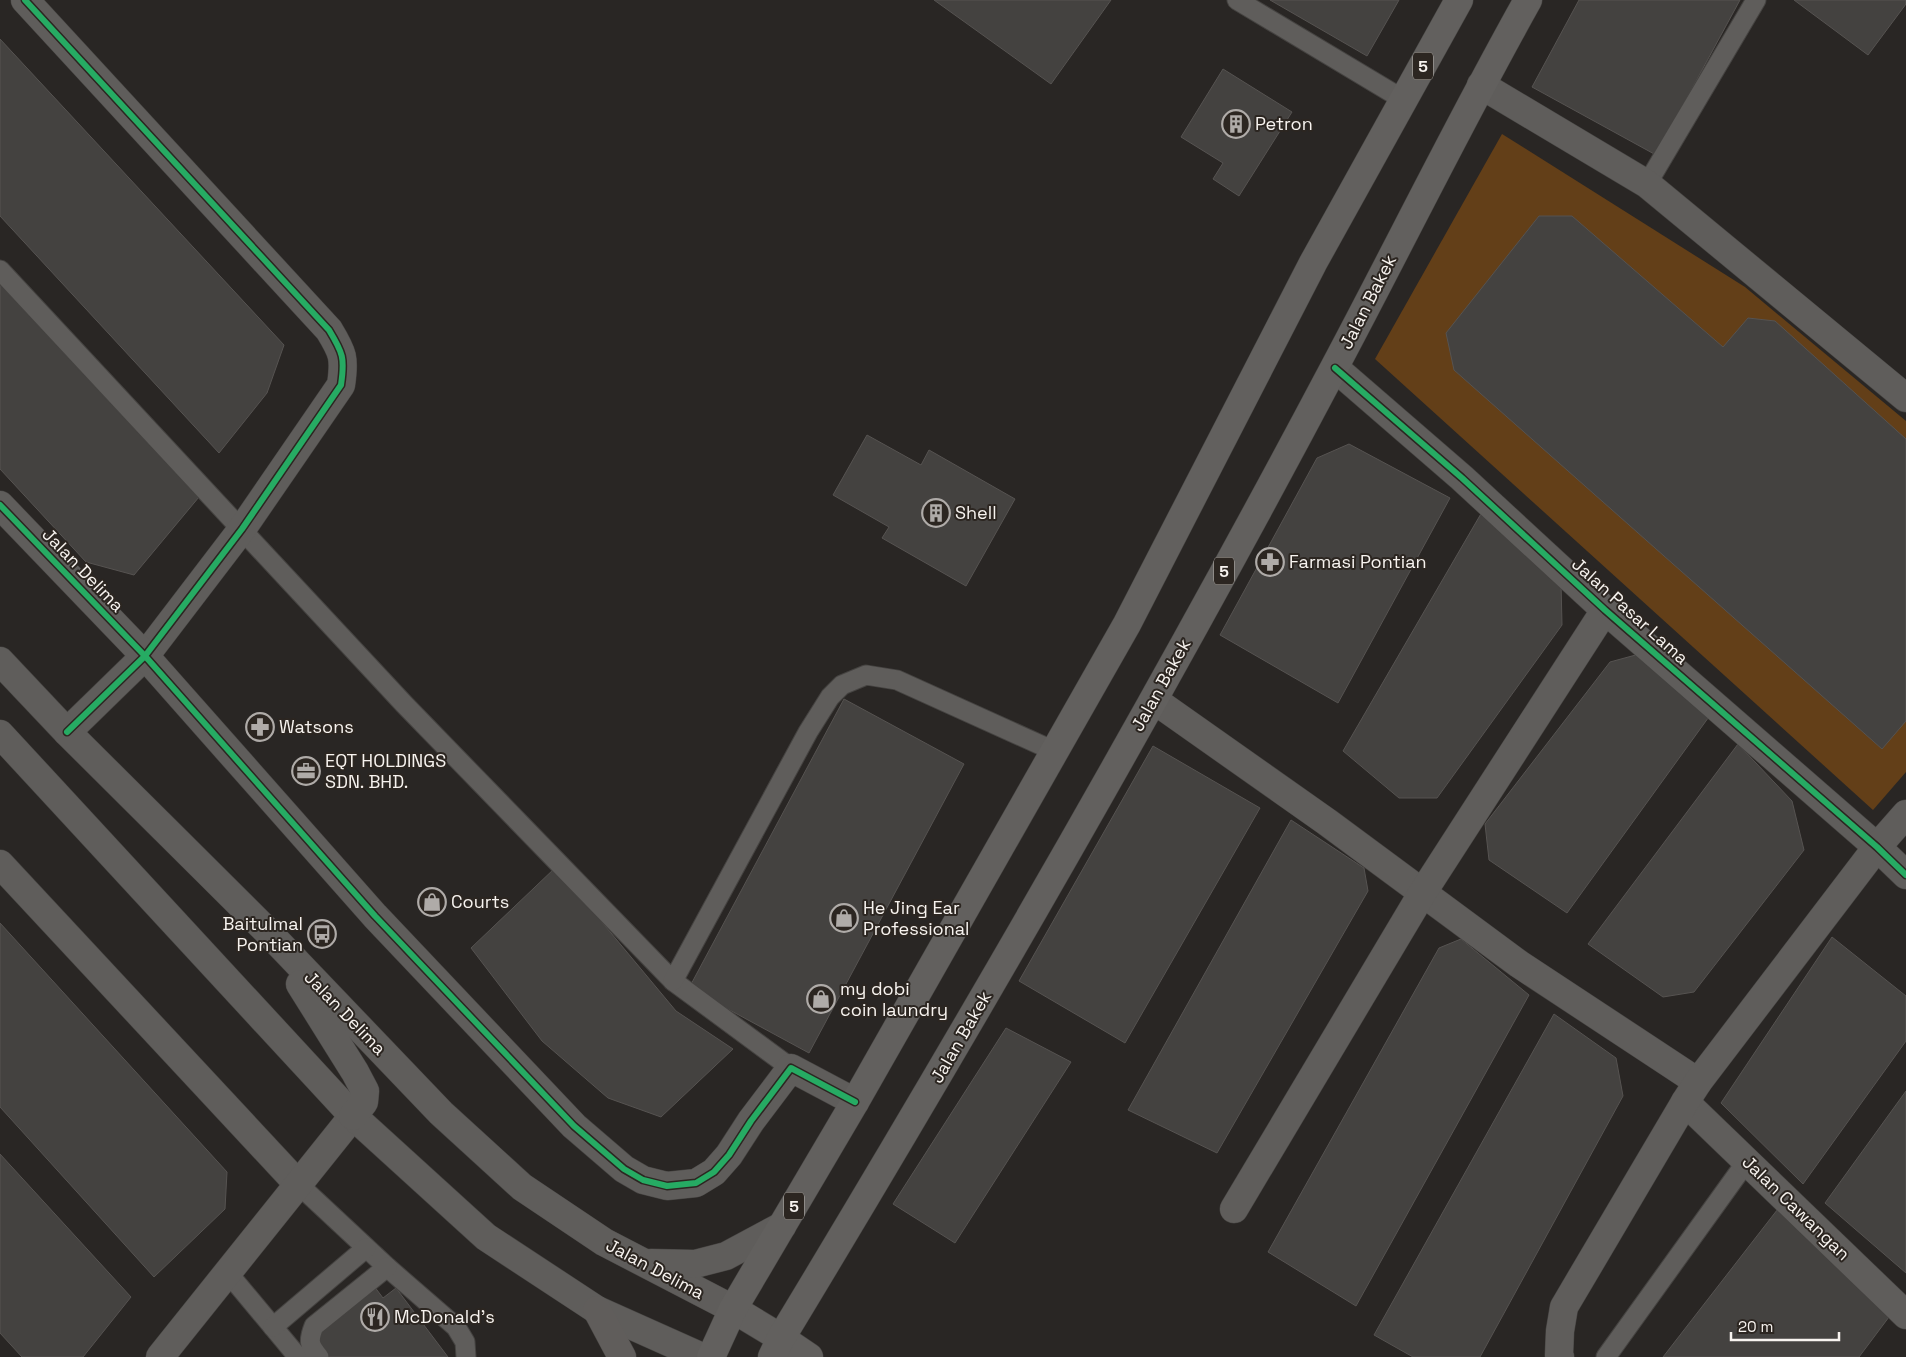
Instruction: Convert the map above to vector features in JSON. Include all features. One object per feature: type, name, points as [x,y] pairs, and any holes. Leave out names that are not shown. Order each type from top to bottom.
[{"type":"highway","name":"5","points":[[711,1357],[733,1310],[855,1102],[1127,624],[1313,262],[1460,0]]},
{"type":"highway","name":"Jalan Bakek","points":[[777,1347],[905,1134],[1154,700],[1335,368],[1481,85],[1528,0]]},
{"type":"highway","points":[[733,1310],[777,1347],[808,1357]]},
{"type":"main road","points":[[597,1310],[622,1357]]},
{"type":"street","points":[[25,0],[329,330],[342,351],[344,368],[341,385],[242,529],[144,656],[67,732]]},
{"type":"street","points":[[1481,85],[1647,184],[1906,398]]},
{"type":"street","name":"Jalan Pasar Lama","points":[[1335,368],[1469,485],[1605,610],[1877,847],[1906,875]]},
{"type":"street","name":"Jalan Delima","points":[[0,505],[144,656],[382,923],[574,1126],[624,1169],[643,1180],[667,1186],[696,1183],[714,1172],[729,1155],[791,1068]]},
{"type":"street","points":[[1234,1209],[1423,892],[1605,610]]},
{"type":"street","name":"Jalan Delima","points":[[0,661],[67,732],[264,928],[441,1113],[522,1187],[604,1242],[733,1310]]},
{"type":"street","name":"Jalan Cawangan","points":[[1154,700],[1423,892],[1691,1092],[1747,1162],[1906,1315]]},
{"type":"street","points":[[0,734],[353,1116],[486,1237],[597,1310],[702,1357]]},
{"type":"street","points":[[1560,1357],[1560,1331],[1564,1307],[1691,1092],[1877,847],[1906,814]]},
{"type":"street","points":[[0,864],[298,1184]]},
{"type":"street","points":[[160,1357],[364,1102],[365,1091],[355,1072],[326,1022],[264,928]]},
{"type":"street","points":[[791,1068],[855,1102]]},
{"type":"street","points":[[645,1263],[694,1264],[726,1256],[782,1226]]},
{"type":"lane","points":[[1237,0],[1404,100]]},
{"type":"lane","points":[[1647,184],[1756,0]]},
{"type":"lane","points":[[0,270],[404,704],[673,981],[791,1068]]},
{"type":"lane","points":[[673,981],[808,732],[830,697],[842,685],[866,675],[897,680],[1054,752]]},
{"type":"lane","points":[[1606,1357],[1747,1162]]},
{"type":"lane","points":[[298,1184],[366,1248],[456,1327],[465,1342],[466,1357]]},
{"type":"lane","points":[[273,1327],[366,1248]]},
{"type":"lane","points":[[320,1357],[312,1348],[309,1338],[314,1326],[387,1267]]},
{"type":"lane","points":[[228,1272],[298,1357]]},
{"type":"shaded area","points":[[1502,134],[1745,287],[1906,421],[1906,772],[1873,810],[1375,359]]},
{"type":"building","points":[[934,0],[1111,0],[1051,84]]},
{"type":"building","points":[[1270,0],[1399,0],[1367,56]]},
{"type":"building","points":[[1579,0],[1740,0],[1656,155],[1532,87]]},
{"type":"building","points":[[1794,0],[1906,0],[1906,4],[1868,55]]},
{"type":"building","points":[[0,39],[284,345],[267,393],[219,453],[0,216]]},
{"type":"building","name":"Petron","points":[[1223,69],[1292,112],[1239,196],[1213,179],[1223,163],[1181,137]]},
{"type":"building","points":[[1539,216],[1572,216],[1723,347],[1748,318],[1775,321],[1906,439],[1906,721],[1882,749],[1454,370],[1446,333]]},
{"type":"building","points":[[0,284],[199,497],[134,575],[86,562],[0,469]]},
{"type":"building","name":"Shell","points":[[867,435],[921,465],[929,450],[1015,499],[966,586],[882,538],[889,527],[833,495]]},
{"type":"building","points":[[1349,444],[1450,498],[1338,703],[1220,635],[1317,458]]},
{"type":"building","points":[[1482,512],[1561,583],[1562,625],[1437,798],[1399,798],[1343,751]]},
{"type":"building","points":[[1643,653],[1711,714],[1567,913],[1489,860],[1485,824],[1610,662]]},
{"type":"building","points":[[844,699],[964,764],[809,1053],[689,988]]},
{"type":"building","points":[[1738,744],[1792,801],[1804,850],[1694,992],[1663,997],[1588,944]]},
{"type":"building","points":[[1153,746],[1260,808],[1125,1043],[1019,981]]},
{"type":"building","points":[[1291,820],[1364,868],[1368,891],[1217,1153],[1128,1110]]},
{"type":"building","points":[[556,867],[676,1011],[733,1049],[661,1117],[608,1098],[542,1041],[471,948]]},
{"type":"building","points":[[0,923],[227,1172],[225,1209],[154,1277],[0,1107]]},
{"type":"building","points":[[1832,937],[1906,996],[1906,1041],[1803,1184],[1721,1103]]},
{"type":"building","points":[[1461,939],[1529,995],[1356,1306],[1268,1252],[1439,948]]},
{"type":"building","points":[[1554,1014],[1616,1058],[1623,1096],[1480,1357],[1413,1357],[1374,1335]]},
{"type":"building","points":[[1006,1028],[1071,1062],[955,1243],[893,1204]]},
{"type":"building","points":[[1906,1091],[1906,1273],[1825,1203]]},
{"type":"building","points":[[0,1154],[131,1297],[83,1357],[22,1357],[0,1333]]},
{"type":"building","points":[[1781,1205],[1892,1313],[1859,1357],[1663,1357]]},
{"type":"building","name":"McDonald's","points":[[374,1286],[383,1298],[396,1288],[448,1357],[325,1357],[308,1335]]},
{"type":"cycle path","points":[[25,0],[329,330],[340,350],[343,362],[341,385],[242,529],[145,656],[67,732]]},
{"type":"cycle path","points":[[1335,368],[1462,478],[1605,610],[1877,847],[1906,875]]},
{"type":"cycle path","points":[[0,505],[145,656],[375,916],[574,1126],[624,1169],[643,1180],[667,1186],[696,1183],[714,1172],[729,1155],[751,1121],[791,1068],[855,1102]]},
{"type":"place","name":"Petron","points":[[1236,124]]},
{"type":"place","name":"Shell","points":[[936,513]]},
{"type":"place","name":"Farmasi Pontian","points":[[1270,562]]},
{"type":"place","name":"Watsons","points":[[260,727]]},
{"type":"place","name":"EQT HOLDINGS SDN. BHD.","points":[[306,771]]},
{"type":"place","name":"Courts","points":[[432,902]]},
{"type":"place","name":"He Jing Ear Professional","points":[[844,918]]},
{"type":"place","name":"Baitulmal Pontian","points":[[322,934]]},
{"type":"place","name":"my dobi coin laundry","points":[[821,999]]},
{"type":"place","name":"McDonald's","points":[[375,1317]]}]
